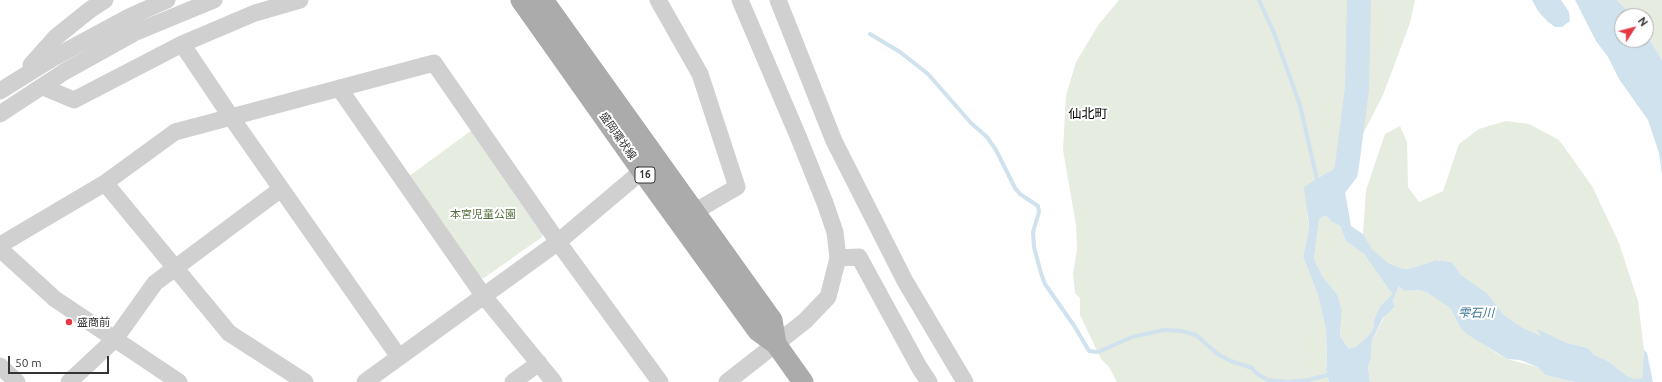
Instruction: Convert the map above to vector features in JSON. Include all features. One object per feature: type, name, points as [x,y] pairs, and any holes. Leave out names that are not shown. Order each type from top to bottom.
[{"type":"main road","name":"盛岡環状線","points":[[521,0],[758,331],[776,344],[804,382]]},
{"type":"main road","name":"盛岡環状線","points":[[543,0],[772,320],[776,344]]},
{"type":"street","points":[[25,75],[28,68],[56,37],[91,8],[105,0]]},
{"type":"street","points":[[0,91],[53,58],[128,17],[167,0]]},
{"type":"street","points":[[0,114],[64,72],[134,34],[214,0]]},
{"type":"street","points":[[43,87],[74,100],[182,44],[255,13],[300,0]]},
{"type":"street","points":[[658,0],[700,74],[737,187],[694,212]]},
{"type":"street","points":[[727,382],[805,321],[828,297],[838,258],[835,232],[825,203],[740,0]]},
{"type":"street","points":[[778,0],[834,141],[905,280],[965,382]]},
{"type":"street","points":[[182,44],[231,118],[399,357]]},
{"type":"street","points":[[0,245],[105,182],[175,132],[434,63],[558,242],[660,382]]},
{"type":"street","points":[[339,88],[483,295],[554,382]]},
{"type":"street","points":[[365,382],[558,242],[642,170]]},
{"type":"street","points":[[105,182],[229,333],[305,382]]},
{"type":"street","points":[[69,382],[115,339],[155,283],[281,189]]},
{"type":"street","points":[[0,249],[55,299],[179,382]]},
{"type":"street","points":[[838,258],[859,257],[929,382]]},
{"type":"street","points":[[513,382],[539,363]]},
{"type":"street","points":[[0,366],[17,382]]},
{"type":"green space","points":[[1119,0],[1415,0],[1410,23],[1383,95],[1362,136],[1350,167],[1341,155],[1343,168],[1340,173],[1328,172],[1320,177],[1307,215],[1309,226],[1303,257],[1318,295],[1326,330],[1326,370],[1329,382],[1117,382],[1109,367],[1101,359],[1080,315],[1080,298],[1075,293],[1073,274],[1077,249],[1076,225],[1063,150],[1066,96],[1076,62],[1099,24]]},
{"type":"green space","points":[[1617,0],[1662,0],[1662,60],[1654,47],[1654,8],[1624,8]]},
{"type":"green space","points":[[1506,121],[1529,124],[1559,140],[1592,186],[1619,243],[1638,301],[1644,350],[1642,379],[1635,379],[1627,376],[1608,361],[1594,355],[1588,348],[1567,343],[1538,330],[1542,337],[1523,328],[1504,315],[1487,293],[1461,275],[1452,262],[1436,260],[1412,268],[1404,269],[1388,263],[1380,257],[1373,250],[1363,234],[1366,190],[1385,134],[1400,126],[1407,142],[1408,187],[1419,202],[1443,191],[1459,144],[1479,129]]},
{"type":"green space","name":"本宮児童公園","points":[[472,130],[543,229],[542,237],[484,278],[478,277],[408,177]]},
{"type":"green space","points":[[1324,216],[1328,217],[1332,222],[1340,226],[1346,241],[1364,254],[1392,294],[1380,306],[1374,320],[1373,329],[1368,336],[1357,346],[1349,349],[1340,336],[1342,310],[1337,294],[1323,277],[1314,259],[1319,219]]},
{"type":"green space","points":[[1399,286],[1404,291],[1419,290],[1438,299],[1450,308],[1460,327],[1496,353],[1507,359],[1538,367],[1545,375],[1574,382],[1370,382],[1368,367],[1371,358],[1372,340],[1385,316],[1395,307],[1393,301]]},
{"type":"water","points":[[1532,0],[1561,0],[1569,12],[1570,21],[1562,27],[1555,27],[1538,11]]},
{"type":"water","points":[[1575,0],[1617,0],[1624,8],[1614,8],[1614,48],[1654,47],[1662,60],[1662,175],[1659,153],[1648,120],[1619,79],[1608,57],[1596,41]]},
{"type":"water","name":"雫石川","points":[[1341,154],[1350,167],[1354,170],[1343,180],[1351,226],[1363,234],[1373,250],[1388,263],[1404,269],[1412,268],[1436,260],[1452,262],[1461,275],[1487,293],[1504,315],[1523,328],[1541,336],[1537,329],[1567,343],[1588,348],[1594,355],[1608,361],[1627,376],[1635,379],[1642,378],[1644,350],[1647,353],[1653,382],[1574,382],[1545,375],[1538,367],[1520,360],[1507,359],[1467,334],[1460,327],[1450,308],[1428,293],[1419,290],[1404,291],[1399,286],[1393,301],[1395,307],[1383,318],[1372,340],[1371,358],[1368,367],[1370,382],[1329,382],[1326,370],[1326,330],[1318,295],[1303,257],[1309,226],[1304,187],[1328,172],[1332,171],[1337,174],[1340,173],[1343,168],[1340,156]],"holes":[[[1324,216],[1328,217],[1332,222],[1340,226],[1346,241],[1364,254],[1392,294],[1380,306],[1374,320],[1373,329],[1368,336],[1357,346],[1349,349],[1340,336],[1342,310],[1337,294],[1323,277],[1314,259],[1319,219]]]},
{"type":"waterway","points":[[1259,0],[1274,33],[1300,105],[1318,184]]},
{"type":"waterway","name":"雫石川","points":[[1332,190],[1346,172],[1348,158],[1357,89],[1359,0]]},
{"type":"waterway","points":[[870,34],[900,52],[928,74],[971,123],[987,137],[996,150],[1015,188],[1020,194],[1038,206],[1039,212],[1033,232],[1034,247],[1041,273],[1045,284],[1075,327],[1089,351],[1098,352],[1132,337],[1164,330],[1182,331],[1196,335],[1219,355],[1252,368],[1256,373],[1268,380],[1288,382],[1308,380],[1332,374]]},
{"type":"place","name":"盛商前","points":[[69,322]]},
{"type":"district","name":"仙北町","points":[[1088,114]]}]
